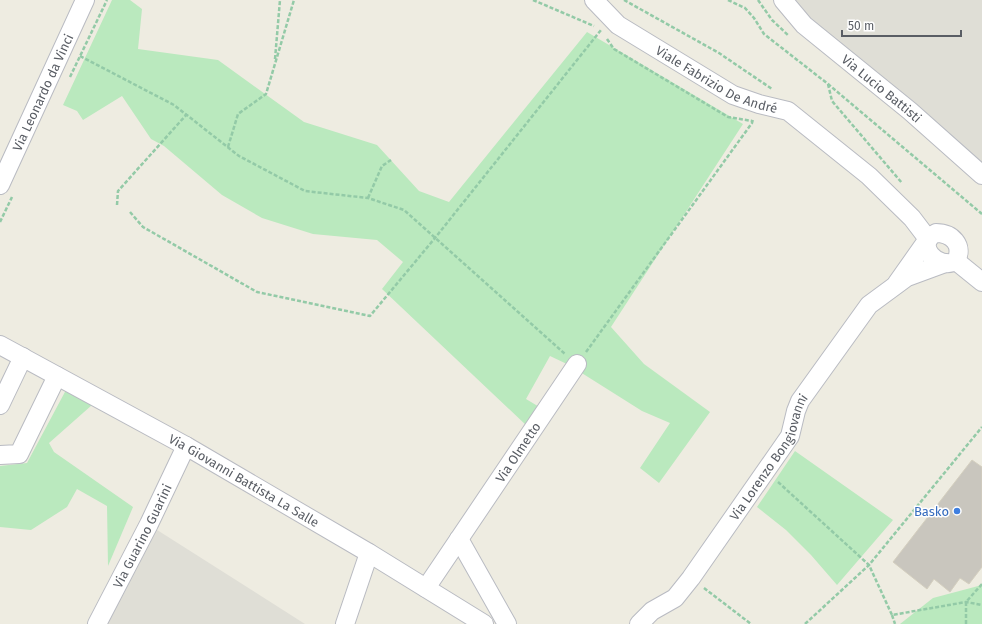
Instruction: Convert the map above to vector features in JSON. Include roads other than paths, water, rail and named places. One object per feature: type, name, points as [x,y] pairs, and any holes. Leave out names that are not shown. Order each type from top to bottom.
[{"type":"street","name":"Via Leonardo da Vinci","points":[[0,185],[85,0]]},
{"type":"street","name":"Viale Fabrizio De André","points":[[594,0],[606,24],[618,25],[733,95],[788,111],[869,176],[912,218],[928,239],[926,246],[930,254],[935,259],[951,262],[982,282]]},
{"type":"street","name":"Via Lucio Battisti","points":[[783,0],[804,25],[910,111],[982,175]]},
{"type":"street","points":[[928,239],[930,235],[944,233],[954,239],[957,244],[959,256],[951,262]]},
{"type":"street","name":"Via Lorenzo Bongiovanni","points":[[894,287],[928,239]]},
{"type":"street","name":"Via Lorenzo Bongiovanni","points":[[638,624],[652,611],[676,598],[691,578],[790,436],[800,401],[870,305],[907,277],[951,262]]},
{"type":"street","name":"Via Giovanni Battista La Salle","points":[[0,345],[186,446],[484,624]]},
{"type":"street","points":[[0,405],[23,357]]},
{"type":"street","name":"Via Olmetto","points":[[426,588],[577,364]]},
{"type":"street","points":[[0,455],[20,454],[57,376]]},
{"type":"street","name":"Via Guarino Guarini","points":[[97,624],[150,524],[186,446]]},
{"type":"street","points":[[459,540],[508,624]]},
{"type":"street","points":[[346,624],[369,554]]},
{"type":"place","name":"Basko","points":[[957,511]]}]
